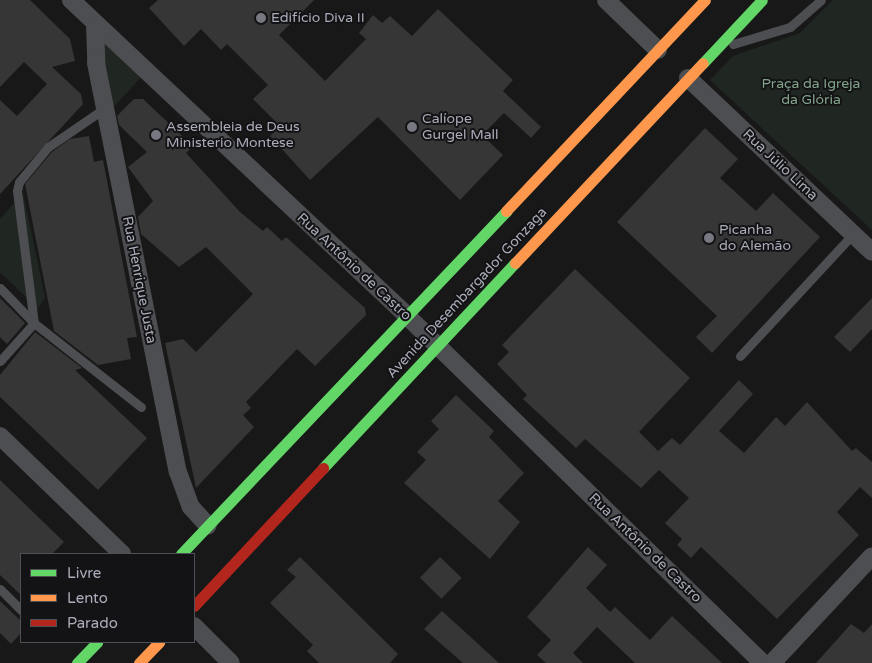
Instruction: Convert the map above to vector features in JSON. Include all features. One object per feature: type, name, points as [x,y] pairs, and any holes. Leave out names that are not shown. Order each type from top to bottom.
[{"type":"main road","name":"Avenida Desembargador Gonzaga","points":[[182,553],[705,0]]},
{"type":"main road","name":"Avenida Desembargador Gonzaga","points":[[195,605],[762,0]]},
{"type":"main road","points":[[77,663],[96,643]]},
{"type":"main road","points":[[139,663],[158,643]]},
{"type":"street","name":"Rua Antônio de Castro","points":[[70,0],[406,315],[763,663]]},
{"type":"street","points":[[606,0],[658,50]]},
{"type":"street","name":"Rua Henrique Justa","points":[[95,25],[96,63],[182,491],[208,526]]},
{"type":"street","name":"Rua Júlio Lima","points":[[688,78],[872,252]]},
{"type":"street","points":[[0,436],[121,553]]},
{"type":"street","points":[[772,663],[872,556]]},
{"type":"street","points":[[195,627],[231,663]]},
{"type":"lane","points":[[716,49],[790,27],[821,0]]},
{"type":"lane","points":[[0,362],[34,323],[19,182],[48,147],[105,108]]},
{"type":"lane","points":[[740,356],[852,234]]},
{"type":"lane","points":[[0,288],[34,323],[141,408]]},
{"type":"lane","points":[[0,590],[20,609]]},
{"type":"green space","name":"Praça da Igreja da Glória","points":[[833,0],[872,0],[872,230],[710,80],[733,56],[800,33]]},
{"type":"green space","points":[[103,37],[143,75],[110,111],[103,62]]},
{"type":"green space","points":[[23,193],[45,297],[38,309],[0,272],[0,219]]},
{"type":"building","points":[[0,0],[30,0],[70,39],[75,61],[52,67],[81,94],[83,104],[0,194],[0,100],[17,116],[47,84],[24,62],[0,87]]},
{"type":"building","points":[[158,0],[314,0],[279,35],[325,81],[366,39],[359,33],[373,15],[382,23],[390,16],[412,36],[438,9],[513,80],[503,91],[541,127],[531,138],[504,113],[482,135],[503,155],[460,200],[378,117],[310,180],[270,136],[280,126],[253,99],[268,85],[227,44],[221,50],[201,29],[184,46],[149,8]]},
{"type":"building","points":[[134,99],[143,99],[193,146],[186,153],[240,212],[263,231],[267,227],[282,241],[286,237],[365,308],[366,315],[315,366],[297,349],[246,402],[251,408],[243,415],[254,427],[196,488],[165,343],[183,339],[196,352],[253,294],[206,247],[179,267],[141,234],[138,217],[153,201],[128,167],[147,152],[119,125],[117,116]]},
{"type":"building","points":[[705,128],[738,159],[720,178],[756,211],[773,193],[820,237],[712,353],[696,337],[717,316],[617,222]]},
{"type":"building","points":[[89,136],[94,162],[103,160],[137,337],[127,338],[131,359],[98,365],[54,331],[25,184],[52,152],[70,139]]},
{"type":"building","points":[[575,269],[690,378],[639,432],[658,451],[672,438],[680,445],[739,380],[753,394],[719,431],[744,453],[776,417],[785,426],[807,402],[852,451],[856,448],[872,462],[872,498],[860,487],[837,512],[859,535],[777,619],[701,547],[691,558],[677,545],[682,539],[665,523],[689,498],[659,470],[641,488],[585,439],[576,448],[523,399],[527,395],[497,364],[509,352],[502,345]]},
{"type":"building","points":[[0,298],[25,323],[7,344],[0,337]]},
{"type":"building","points":[[872,298],[872,329],[850,352],[834,337]]},
{"type":"building","points":[[35,332],[82,368],[75,370],[147,438],[98,490],[0,397],[0,375]]},
{"type":"building","points":[[456,395],[494,431],[489,437],[524,473],[498,501],[520,522],[490,559],[404,483],[426,460],[417,452],[439,429],[431,421]]},
{"type":"building","points":[[0,480],[64,542],[53,553],[20,553],[20,594],[0,575]]},
{"type":"building","points":[[588,547],[607,565],[586,588],[610,612],[615,607],[650,640],[672,616],[722,663],[635,663],[597,627],[573,653],[583,663],[546,663],[537,655],[551,640],[527,617]]},
{"type":"building","points":[[300,557],[398,654],[390,663],[319,663],[307,651],[313,645],[270,603],[296,577],[287,570]]},
{"type":"building","points":[[440,557],[462,578],[441,599],[420,578]]},
{"type":"building","points":[[0,601],[20,620],[20,634],[11,644],[0,633]]},
{"type":"building","points":[[442,611],[499,663],[463,663],[424,629]]},
{"type":"building","points":[[851,624],[864,633],[872,624],[872,663],[816,663]]},
{"type":"traffic: fast","points":[[703,63],[762,0]]},
{"type":"traffic: fast","points":[[182,553],[506,211]]},
{"type":"traffic: fast","points":[[323,468],[515,263]]},
{"type":"traffic: fast","points":[[77,663],[96,643]]},
{"type":"traffic: slow","points":[[506,211],[705,0]]},
{"type":"traffic: slow","points":[[515,263],[703,63]]},
{"type":"traffic: slow","points":[[139,663],[158,643]]},
{"type":"traffic: jam","points":[[195,605],[323,468]]},
{"type":"place","name":"Edifício Diva II","points":[[261,18]]},
{"type":"place","name":"Calíope Gurgel Mall","points":[[412,127]]},
{"type":"place","name":"Assembleia de Deus Ministerio Montese","points":[[156,135]]},
{"type":"place","name":"Picanha do Alemão","points":[[709,238]]}]
